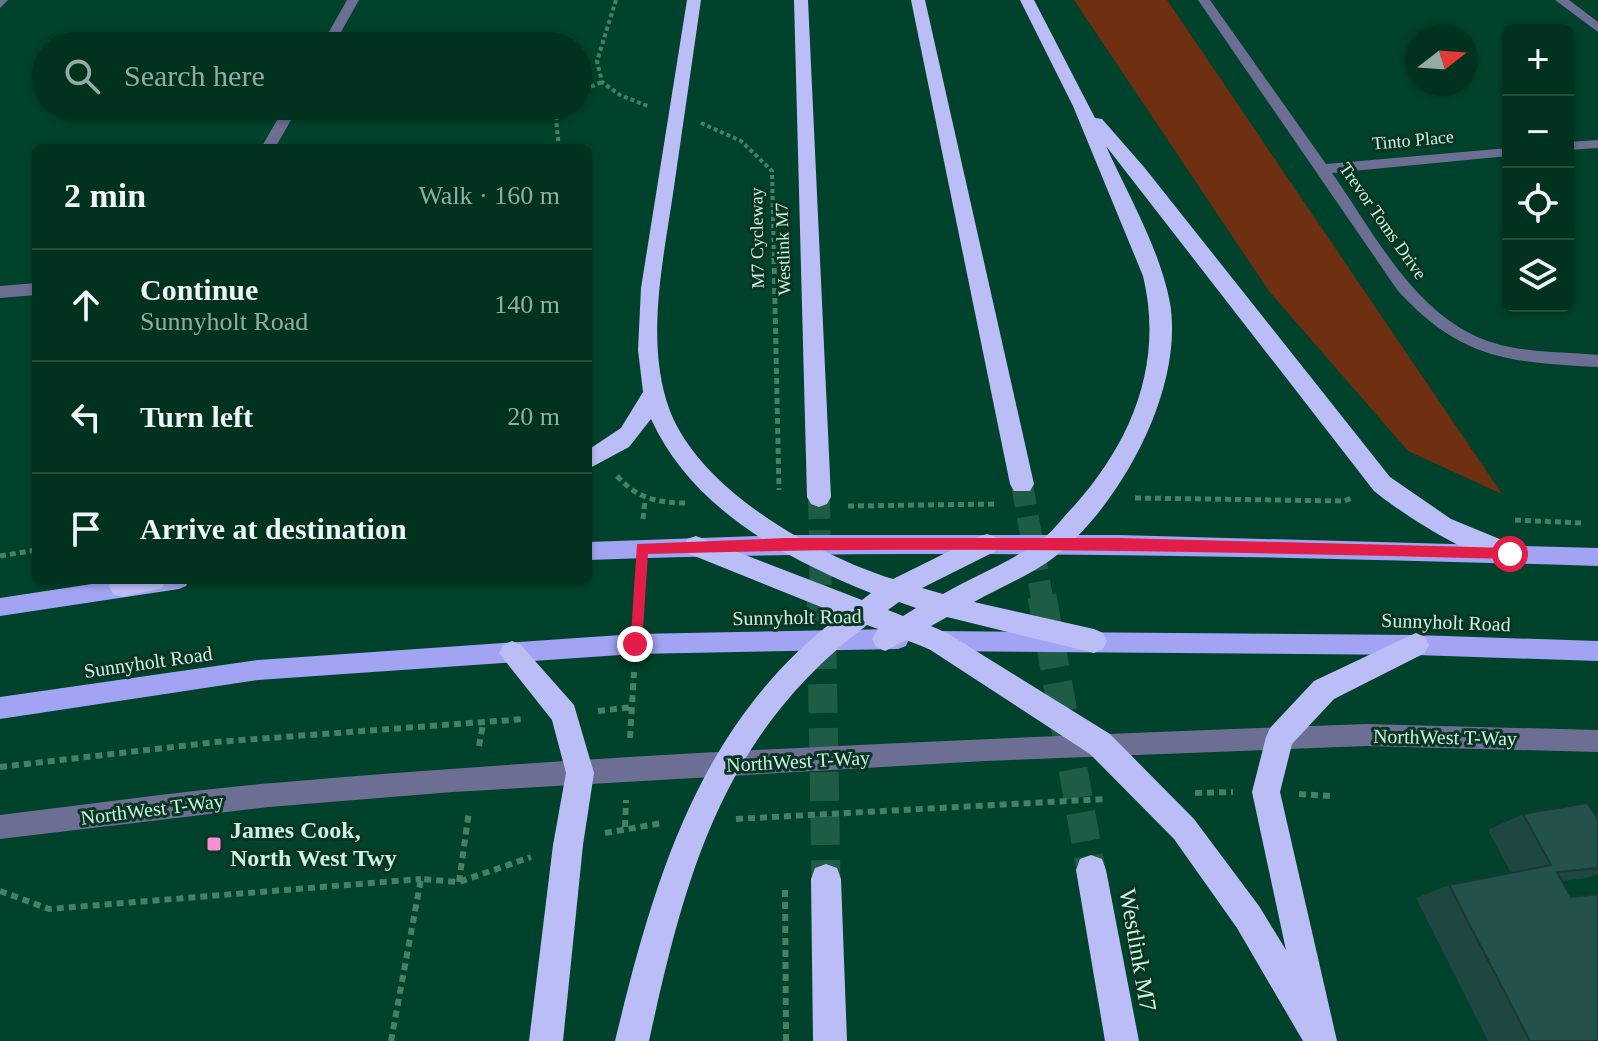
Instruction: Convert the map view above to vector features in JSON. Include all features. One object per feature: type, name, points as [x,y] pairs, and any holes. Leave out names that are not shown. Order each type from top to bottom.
[{"type":"highway","points":[[694,0],[652,286],[648,354],[653,393],[666,427],[687,460],[726,502],[786,544],[895,590],[942,606],[1094,641]]},
{"type":"highway","name":"Westlink M7","points":[[801,0],[819,497]]},
{"type":"highway","points":[[918,0],[1022,484]]},
{"type":"highway","points":[[894,633],[1054,544],[1110,481],[1151,398],[1162,344],[1160,304],[1153,276],[1081,106],[1027,0]]},
{"type":"highway","points":[[1081,106],[1138,171],[1382,484],[1414,512],[1449,532],[1510,554]]},
{"type":"highway","points":[[592,458],[624,440],[640,425],[653,393]]},
{"type":"highway","points":[[632,1041],[656,931],[697,820],[727,764],[764,706],[795,670],[895,590],[987,544]]},
{"type":"highway","points":[[696,546],[866,614],[894,633],[938,641],[1100,744],[1184,829],[1248,917],[1321,1040]]},
{"type":"highway","points":[[122,586],[132,584]]},
{"type":"highway","points":[[1321,1040],[1266,792],[1280,737],[1324,690],[1416,645]]},
{"type":"highway","points":[[512,653],[564,714],[580,773],[568,845],[546,1041]]},
{"type":"highway","name":"Westlink M7","points":[[1091,870],[1122,1041]]},
{"type":"highway","points":[[826,879],[830,1041]]},
{"type":"main road","points":[[592,551],[786,544],[1054,544],[1598,557]]},
{"type":"main road","points":[[0,607],[141,584]]},
{"type":"main road","name":"Sunnyholt Road","points":[[0,708],[258,670],[635,644],[831,641],[894,633]]},
{"type":"main road","name":"Sunnyholt Road","points":[[938,641],[1416,645],[1598,651]]},
{"type":"street","points":[[335,32],[353,0]]},
{"type":"street","name":"Trevor Toms Drive","points":[[1204,0],[1404,287],[1428,315],[1465,339],[1505,355],[1598,361]]},
{"type":"street","points":[[1561,0],[1598,28]]},
{"type":"street","points":[[270,144],[284,120]]},
{"type":"street","points":[[1574,146],[1598,144]]},
{"type":"street","name":"Tinto Place","points":[[1322,169],[1502,153]]},
{"type":"street","points":[[0,292],[32,289]]},
{"type":"street","name":"NorthWest T-Way","points":[[0,827],[269,795],[727,764],[1280,737],[1366,735],[1598,741]]},
{"type":"path","points":[[616,0],[597,61],[602,82],[620,95],[654,108]]},
{"type":"path","points":[[592,86],[602,82]]},
{"type":"path","points":[[556,120],[559,144]]},
{"type":"path","name":"M7 Cycleway","points":[[699,122],[738,138],[758,151],[772,171],[779,490]]},
{"type":"path","points":[[611,469],[626,489],[645,500],[675,503]]},
{"type":"path","points":[[1144,498],[1344,501],[1361,494]]},
{"type":"path","points":[[633,707],[645,500]]},
{"type":"path","points":[[846,506],[1003,504]]},
{"type":"path","points":[[0,556],[32,551]]},
{"type":"path","points":[[0,767],[216,742],[483,724]]},
{"type":"path","points":[[756,819],[1103,799]]},
{"type":"path","points":[[0,891],[49,909],[421,879],[459,882]]},
{"type":"path","points":[[391,1041],[421,879]]},
{"type":"path","points":[[785,890],[786,1041]]},
{"type":"shaded area","points":[[1074,0],[1167,0],[1502,494],[1408,451],[1269,291]]},
{"type":"building","points":[[1587,803],[1598,819],[1598,868],[1557,872],[1571,897],[1598,894],[1598,1041],[1530,1041],[1449,885],[1551,865],[1523,814]]},
{"type":"tunnel","points":[[1022,484],[1042,598]]},
{"type":"tunnel","points":[[819,497],[821,598]]},
{"type":"tunnel","points":[[821,596],[826,879]]},
{"type":"tunnel","points":[[1042,596],[1091,870]]},
{"type":"place","name":"James Cook, North West Twy","points":[[214,844]]},
{"type":"route","points":[[635,644],[641,548],[786,544],[1119,544],[1510,554]]}]
